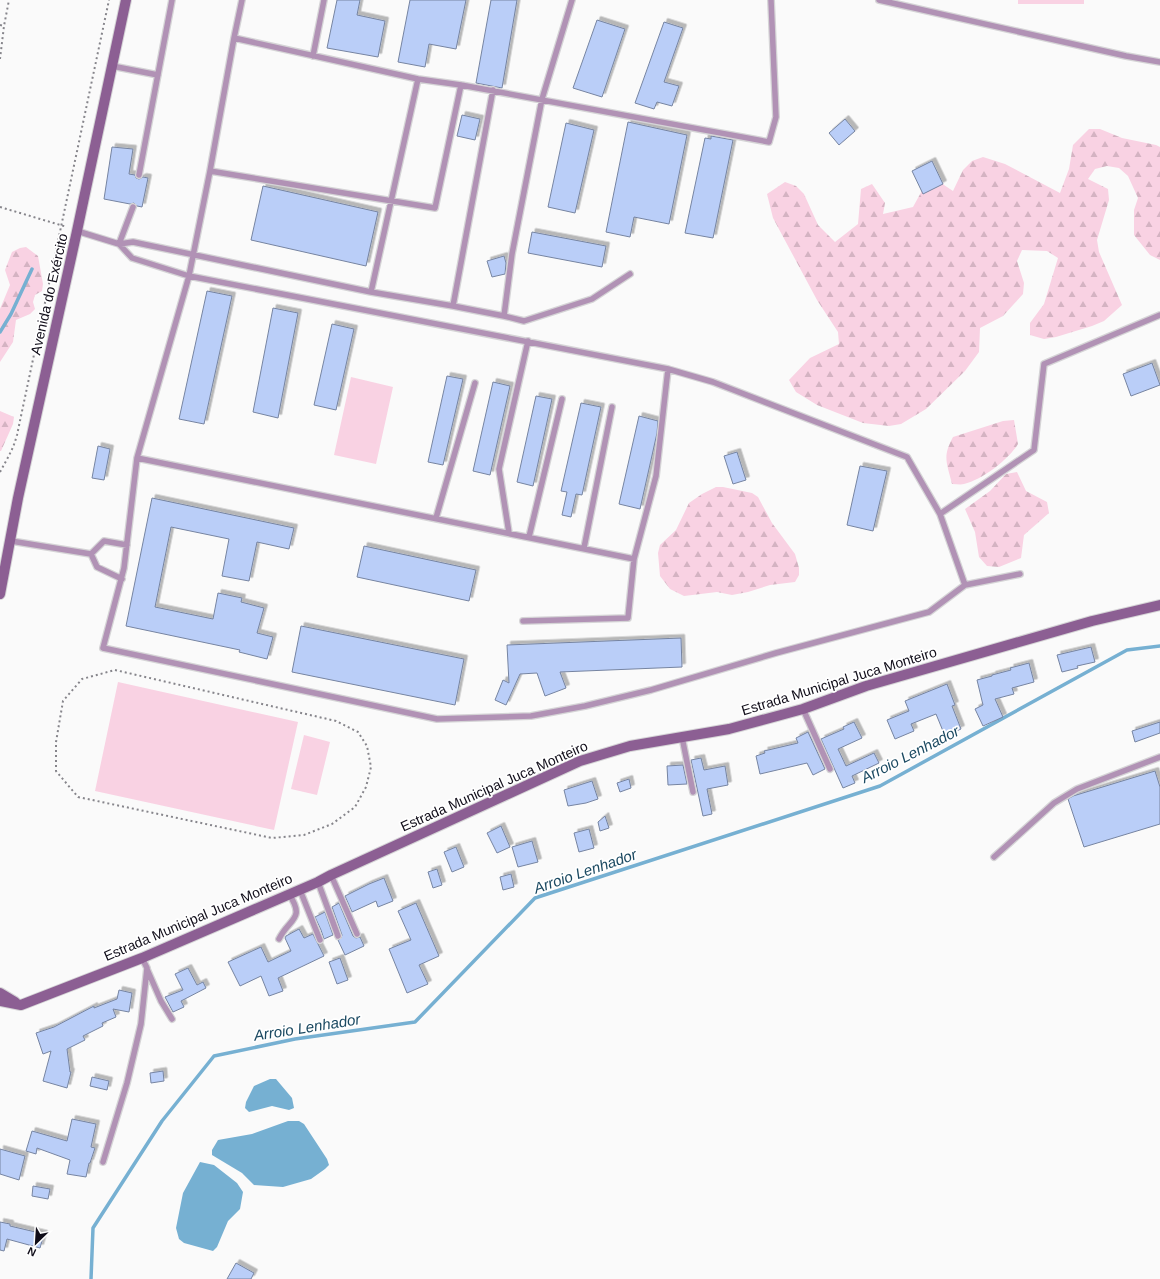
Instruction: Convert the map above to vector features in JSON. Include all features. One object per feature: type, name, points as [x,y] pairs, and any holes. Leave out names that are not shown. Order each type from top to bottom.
[{"type":"street","name":"Avenida do Exército","points":[[0,594],[18,498],[126,0]]},
{"type":"street","name":"Estrada Municipal Juca Monteiro","points":[[21,1005],[142,958],[300,890],[580,761],[630,746],[729,729],[803,709],[866,686],[1092,621],[1160,605]]},
{"type":"street","points":[[0,993],[21,1005]]},
{"type":"street","points":[[0,1001],[21,1005]]},
{"type":"lane","points":[[139,175],[172,0]]},
{"type":"lane","points":[[242,0],[189,276],[137,458],[124,568],[103,648],[437,719],[531,716],[585,706],[651,690],[776,653],[929,612],[965,585],[1020,574]]},
{"type":"lane","points":[[313,56],[324,0]]},
{"type":"lane","points":[[504,316],[512,254],[542,99],[572,0]]},
{"type":"lane","points":[[234,38],[418,79],[493,90],[770,142],[776,117],[771,0]]},
{"type":"lane","points":[[879,0],[1126,56],[1160,62]]},
{"type":"lane","points":[[112,66],[158,75]]},
{"type":"lane","points":[[371,292],[418,79]]},
{"type":"lane","points":[[210,171],[391,202],[435,208],[461,85]]},
{"type":"lane","points":[[454,306],[493,90]]},
{"type":"lane","points":[[119,244],[133,207]]},
{"type":"lane","points":[[77,231],[119,244],[133,242],[371,292],[454,306],[524,321],[592,299],[630,274]]},
{"type":"lane","points":[[119,244],[132,258],[189,276],[668,369],[713,382],[907,457],[940,514],[965,585]]},
{"type":"lane","points":[[940,514],[1034,450],[1044,364],[1160,315]]},
{"type":"lane","points":[[509,533],[499,469],[528,341]]},
{"type":"lane","points":[[523,621],[628,618],[634,559],[656,476],[668,369]]},
{"type":"lane","points":[[436,518],[475,383]]},
{"type":"lane","points":[[529,537],[562,399]]},
{"type":"lane","points":[[584,548],[612,407]]},
{"type":"lane","points":[[137,458],[634,559]]},
{"type":"lane","points":[[11,541],[91,554]]},
{"type":"lane","points":[[91,554],[104,541],[127,545]]},
{"type":"lane","points":[[91,554],[97,567],[122,579]]},
{"type":"lane","points":[[803,709],[830,769]]},
{"type":"lane","points":[[682,737],[693,792]]},
{"type":"lane","points":[[994,857],[1054,803],[1077,789],[1160,758]]},
{"type":"lane","points":[[331,875],[357,934]]},
{"type":"lane","points":[[318,882],[338,936]]},
{"type":"lane","points":[[300,890],[320,940]]},
{"type":"lane","points":[[279,939],[294,919],[297,911],[289,894]]},
{"type":"lane","points":[[142,958],[161,1001],[172,1019]]},
{"type":"lane","points":[[103,1162],[127,1082],[141,1024],[147,968]]},
{"type":"path","points":[[0,59],[9,0]]},
{"type":"path","points":[[0,472],[14,446],[62,226],[108,0]]},
{"type":"path","points":[[0,25],[4,26]]},
{"type":"path","points":[[0,207],[77,231]]},
{"type":"path","points":[[115,670],[336,721],[358,732],[366,746],[371,767],[366,787],[355,807],[332,824],[304,834],[272,838],[78,797],[56,771],[56,742],[63,701],[82,679],[115,670]]},
{"type":"green space","points":[[1018,0],[1084,0],[1084,4],[1018,4]]},
{"type":"green space","points":[[1089,129],[1100,129],[1122,138],[1160,147],[1160,260],[1150,255],[1134,235],[1134,210],[1138,198],[1128,176],[1119,168],[1107,166],[1095,169],[1088,179],[1108,189],[1109,200],[1097,240],[1099,252],[1122,305],[1104,321],[1092,326],[1056,337],[1044,339],[1030,335],[1030,323],[1044,304],[1058,258],[1047,251],[1022,250],[1017,261],[1024,283],[1023,294],[1003,316],[980,328],[979,352],[965,371],[926,409],[901,424],[889,426],[863,423],[817,405],[796,392],[789,380],[810,358],[839,344],[838,332],[817,300],[773,218],[767,194],[785,182],[796,186],[804,194],[818,225],[835,242],[858,224],[861,189],[872,184],[885,203],[883,214],[913,207],[930,176],[932,164],[944,185],[953,191],[963,170],[972,161],[983,157],[1005,164],[1060,193],[1069,169],[1073,145]]},
{"type":"green space","points":[[26,247],[38,256],[43,284],[42,291],[35,295],[33,302],[35,309],[30,314],[16,320],[13,342],[0,362],[0,309],[10,285],[5,270],[12,252]]},
{"type":"green space","points":[[351,377],[393,387],[376,464],[334,455]]},
{"type":"green space","points":[[0,411],[14,417],[13,424],[1,451],[0,451]]},
{"type":"green space","points":[[1014,420],[1018,444],[1014,450],[987,474],[971,482],[952,484],[946,460],[953,437],[1003,421]]},
{"type":"green space","points":[[1017,472],[1026,491],[1047,502],[1049,513],[1024,535],[1021,558],[999,567],[987,566],[979,557],[975,532],[965,509],[990,491],[1006,474]]},
{"type":"green space","points":[[716,487],[752,493],[758,497],[772,523],[795,554],[799,568],[799,575],[795,582],[770,585],[732,595],[717,592],[684,596],[670,589],[660,576],[658,553],[660,545],[676,530],[689,503]]},
{"type":"green space","points":[[118,682],[298,722],[274,830],[95,791]]},
{"type":"green space","points":[[304,735],[330,742],[317,795],[291,789]]},
{"type":"water","points":[[270,1079],[276,1079],[292,1098],[294,1108],[289,1110],[272,1106],[249,1112],[245,1108],[246,1102],[254,1086]]},
{"type":"water","points":[[288,1121],[299,1121],[304,1124],[327,1159],[329,1165],[311,1179],[283,1187],[254,1185],[242,1173],[212,1155],[212,1150],[218,1140],[252,1134]]},
{"type":"water","points":[[200,1162],[214,1165],[237,1183],[243,1192],[240,1209],[228,1221],[217,1247],[213,1251],[184,1243],[179,1239],[176,1228],[183,1193]]},
{"type":"building","points":[[337,0],[360,0],[357,15],[385,21],[378,57],[327,48]]},
{"type":"building","points":[[410,0],[466,0],[456,49],[429,44],[425,67],[398,62]]},
{"type":"building","points":[[491,0],[517,0],[502,88],[476,83]]},
{"type":"building","points":[[597,20],[625,29],[602,97],[573,88]]},
{"type":"building","points":[[664,22],[683,28],[664,82],[679,86],[672,106],[657,102],[654,109],[635,103]]},
{"type":"building","points":[[462,115],[480,119],[475,140],[457,136]]},
{"type":"building","points":[[845,119],[855,131],[839,145],[829,133]]},
{"type":"building","points":[[628,122],[687,135],[669,224],[634,217],[630,237],[606,232]]},
{"type":"building","points":[[566,123],[594,130],[575,213],[548,207]]},
{"type":"building","points":[[711,136],[733,140],[713,238],[685,233],[705,138],[711,139]]},
{"type":"building","points":[[112,147],[133,149],[129,174],[135,175],[136,178],[139,179],[143,177],[148,178],[142,207],[137,206],[134,203],[130,204],[104,199]]},
{"type":"building","points":[[932,161],[943,184],[923,194],[912,171]]},
{"type":"building","points":[[263,186],[378,212],[366,266],[251,240]]},
{"type":"building","points":[[532,232],[606,246],[602,267],[528,253]]},
{"type":"building","points":[[504,256],[506,263],[505,274],[492,277],[487,261]]},
{"type":"building","points":[[207,291],[232,296],[204,424],[179,419]]},
{"type":"building","points":[[273,308],[298,313],[278,418],[253,412]]},
{"type":"building","points":[[332,324],[354,329],[336,410],[314,405]]},
{"type":"building","points":[[1152,363],[1160,385],[1131,396],[1123,374]]},
{"type":"building","points":[[447,376],[463,379],[443,465],[428,462]]},
{"type":"building","points":[[493,382],[510,386],[490,475],[473,471]]},
{"type":"building","points":[[536,396],[552,399],[533,486],[517,482]]},
{"type":"building","points":[[581,403],[601,407],[582,495],[576,494],[571,517],[562,515],[567,492],[561,491]]},
{"type":"building","points":[[639,416],[658,421],[657,433],[640,509],[619,504]]},
{"type":"building","points":[[98,446],[110,449],[104,480],[92,478]]},
{"type":"building","points":[[737,452],[746,480],[733,484],[724,456]]},
{"type":"building","points":[[860,466],[887,471],[873,531],[847,525]]},
{"type":"building","points":[[152,498],[294,528],[289,549],[257,542],[249,581],[222,576],[229,539],[171,527],[155,607],[213,619],[218,593],[242,598],[241,602],[264,608],[257,633],[273,637],[267,659],[239,652],[240,650],[126,626]]},
{"type":"building","points":[[364,546],[476,570],[469,601],[357,577]]},
{"type":"building","points":[[301,626],[464,659],[455,705],[292,672]]},
{"type":"building","points":[[681,638],[682,667],[560,672],[566,688],[545,696],[537,673],[520,674],[506,705],[495,700],[503,680],[509,683],[507,645]]},
{"type":"building","points":[[1091,647],[1095,662],[1077,666],[1078,668],[1062,672],[1057,655]]},
{"type":"building","points":[[1029,663],[1034,682],[1012,688],[1014,694],[995,699],[1003,717],[983,726],[975,709],[983,705],[977,680]]},
{"type":"building","points":[[947,684],[955,705],[952,706],[961,729],[945,736],[936,714],[911,724],[914,731],[895,739],[887,720],[909,711],[905,701]]},
{"type":"building","points":[[854,722],[862,738],[838,749],[846,766],[874,753],[879,763],[852,776],[855,783],[843,788],[821,739],[844,729],[843,727]]},
{"type":"building","points":[[1160,722],[1160,733],[1135,742],[1132,731]]},
{"type":"building","points":[[808,732],[825,769],[813,775],[807,763],[760,774],[756,756],[765,753],[764,751],[798,743],[796,738]]},
{"type":"building","points":[[701,758],[704,770],[725,766],[728,785],[707,789],[712,814],[703,816],[691,760]]},
{"type":"building","points":[[683,765],[687,784],[668,785],[667,766]]},
{"type":"building","points":[[1155,771],[1160,787],[1160,824],[1084,847],[1068,799],[1073,796]]},
{"type":"building","points":[[629,779],[631,788],[620,792],[617,783]]},
{"type":"building","points":[[592,781],[598,799],[568,806],[564,790]]},
{"type":"building","points":[[605,816],[609,828],[600,831],[598,822]]},
{"type":"building","points":[[501,826],[510,847],[497,853],[487,833]]},
{"type":"building","points":[[589,829],[594,848],[579,852],[574,833]]},
{"type":"building","points":[[532,841],[538,862],[518,867],[512,847]]},
{"type":"building","points":[[456,847],[464,867],[452,872],[444,852]]},
{"type":"building","points":[[437,869],[442,885],[433,888],[428,872]]},
{"type":"building","points":[[511,874],[514,887],[503,890],[500,877]]},
{"type":"building","points":[[384,878],[393,901],[378,907],[376,901],[352,912],[345,896]]},
{"type":"building","points":[[339,903],[353,936],[356,938],[360,937],[364,946],[345,955],[338,940],[342,935],[332,907]]},
{"type":"building","points":[[416,903],[439,956],[419,965],[428,984],[407,993],[389,949],[411,940],[398,911]]},
{"type":"building","points":[[325,912],[333,935],[324,939],[315,917]]},
{"type":"building","points":[[299,929],[304,938],[313,934],[324,956],[278,978],[283,991],[269,996],[261,976],[240,986],[228,962],[261,947],[268,962],[291,951],[285,938]]},
{"type":"building","points":[[340,958],[348,980],[337,984],[329,962]]},
{"type":"building","points":[[188,968],[197,985],[203,982],[206,988],[181,1001],[184,1007],[173,1012],[165,997],[183,990],[175,974]]},
{"type":"building","points":[[119,990],[132,993],[129,1012],[113,1009],[116,1017],[102,1023],[103,1026],[83,1036],[85,1040],[67,1049],[71,1072],[67,1088],[43,1081],[51,1051],[43,1054],[36,1033],[54,1027],[94,1006],[94,1008],[117,999]]},
{"type":"building","points":[[163,1071],[164,1081],[151,1083],[150,1073]]},
{"type":"building","points":[[92,1077],[109,1081],[107,1090],[90,1086]]},
{"type":"building","points":[[72,1119],[96,1124],[91,1147],[95,1148],[89,1163],[86,1177],[67,1174],[70,1160],[37,1148],[36,1154],[26,1151],[32,1131],[67,1141]]},
{"type":"building","points":[[0,1149],[25,1156],[19,1180],[0,1174]]},
{"type":"building","points":[[33,1186],[50,1189],[48,1199],[32,1196]]},
{"type":"building","points":[[0,1222],[10,1224],[10,1226],[44,1234],[40,1248],[7,1239],[4,1251],[0,1250]]},
{"type":"building","points":[[236,1263],[254,1273],[251,1279],[227,1279]]},
{"type":"waterway","points":[[0,332],[11,314],[32,269]]},
{"type":"waterway","name":"Arroio Lenhador","points":[[91,1279],[93,1228],[162,1121],[214,1056],[295,1039],[415,1022],[535,898],[880,786],[1127,650],[1160,646]]}]
